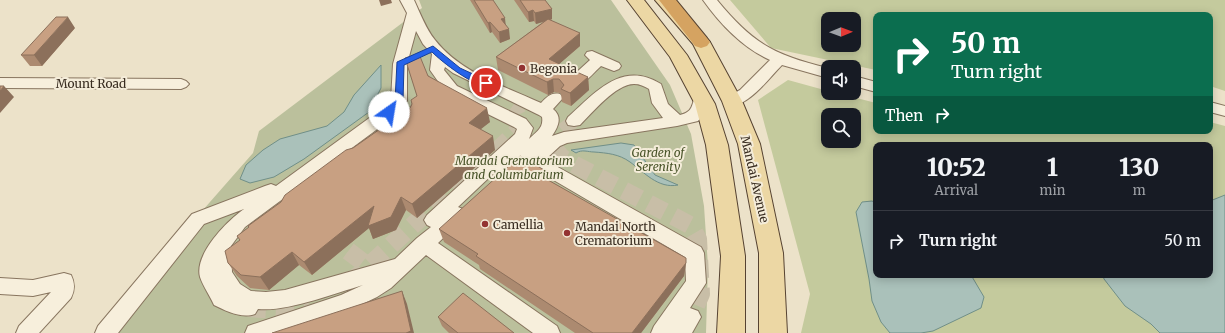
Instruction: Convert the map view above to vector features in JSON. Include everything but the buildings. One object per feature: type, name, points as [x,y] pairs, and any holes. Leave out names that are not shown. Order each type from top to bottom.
[{"type":"highway","points":[[667,0],[701,42]]},
{"type":"main road","points":[[635,0],[678,55],[705,104],[717,145],[733,256],[731,333]]},
{"type":"main road","name":"Mandai Avenue","points":[[663,0],[701,42],[732,101],[749,144],[771,252],[773,333]]},
{"type":"street","points":[[378,272],[522,137],[525,128],[520,123],[452,90],[437,70],[414,12],[407,0]]},
{"type":"street","points":[[710,0],[748,42],[779,59],[821,71]]},
{"type":"street","points":[[401,266],[285,299],[266,301],[254,300],[248,299],[233,290],[222,274],[221,251],[239,222],[340,148],[352,156],[400,116],[400,64],[414,12]]},
{"type":"street","points":[[430,55],[450,74],[511,108]]},
{"type":"street","points":[[255,333],[347,302],[370,291],[384,282],[424,243],[546,133],[551,123],[550,115],[542,110],[430,55],[400,64]]},
{"type":"street","points":[[573,83],[596,57],[614,66]]},
{"type":"street","points":[[732,101],[745,94],[779,59]]},
{"type":"street","points":[[574,121],[613,86],[623,81],[638,79],[650,82],[656,87],[657,101],[662,109],[677,121]]},
{"type":"street","name":"Mount Road","points":[[0,83],[181,84]]},
{"type":"street","points":[[861,83],[873,86]]},
{"type":"street","points":[[542,110],[555,98]]},
{"type":"street","points":[[661,333],[696,283],[694,253],[539,164],[539,156],[554,142],[564,138],[677,121],[694,116],[701,108],[702,98]]},
{"type":"street","points":[[1213,108],[1225,111]]},
{"type":"street","points":[[105,333],[198,219],[291,184]]},
{"type":"street","points":[[248,308],[229,303],[221,299],[210,276],[209,265],[213,254],[228,248],[282,208]]},
{"type":"street","points":[[424,243],[550,333]]},
{"type":"street","points":[[0,286],[33,288],[64,281],[64,292],[26,333]]},
{"type":"green space","name":"Mandai Crematorium and Columbarium","points":[[419,0],[611,0],[670,85],[691,134],[704,206],[708,266],[706,333],[95,333],[253,153],[259,131],[422,8]]},
{"type":"green space","points":[[730,0],[1225,0],[1225,91],[1213,87],[1213,12],[873,12],[873,69],[861,67],[861,60],[828,60],[771,48]]},
{"type":"green space","points":[[788,80],[821,89],[821,100],[861,99],[873,102],[873,134],[1213,134],[1213,123],[1225,126],[1225,333],[801,333],[810,294],[758,100]]},
{"type":"water","points":[[381,65],[381,88],[369,112],[304,159],[274,177],[250,183],[240,179],[246,165],[263,150],[280,139],[327,126],[344,112],[354,95]]},
{"type":"water","points":[[621,143],[634,145],[655,175],[678,185],[671,186],[658,182],[646,175],[626,159],[608,153],[580,151],[576,153],[571,150]]},
{"type":"water","points":[[1225,195],[1225,333],[1160,333],[1151,324],[1125,306],[1104,278],[1213,278],[1213,200]]},
{"type":"water","points":[[862,202],[873,202],[873,278],[973,278],[984,297],[981,308],[933,331],[921,333],[890,333],[881,322],[872,301],[856,212]]},
{"type":"tunnel","points":[[497,148],[516,130],[522,120],[519,114],[511,108]]},
{"type":"tunnel","points":[[553,147],[553,138],[574,121]]},
{"type":"tunnel","points":[[350,283],[498,147]]},
{"type":"tunnel","points":[[553,147],[562,158],[690,225],[698,239],[701,294],[691,317]]},
{"type":"tunnel","points":[[326,234],[368,266]]},
{"type":"tunnel","points":[[248,308],[277,310],[308,300]]},
{"type":"place","name":"Begonia","points":[[522,68]]},
{"type":"place","name":"Camellia","points":[[485,224]]},
{"type":"place","name":"Mandai North Crematorium","points":[[567,233]]},
{"type":"route","points":[[389,112],[399,101],[400,64],[433,48],[458,70],[486,83]]},
{"type":"park label","name":"Garden of Serenity","points":[[658,159]]}]
